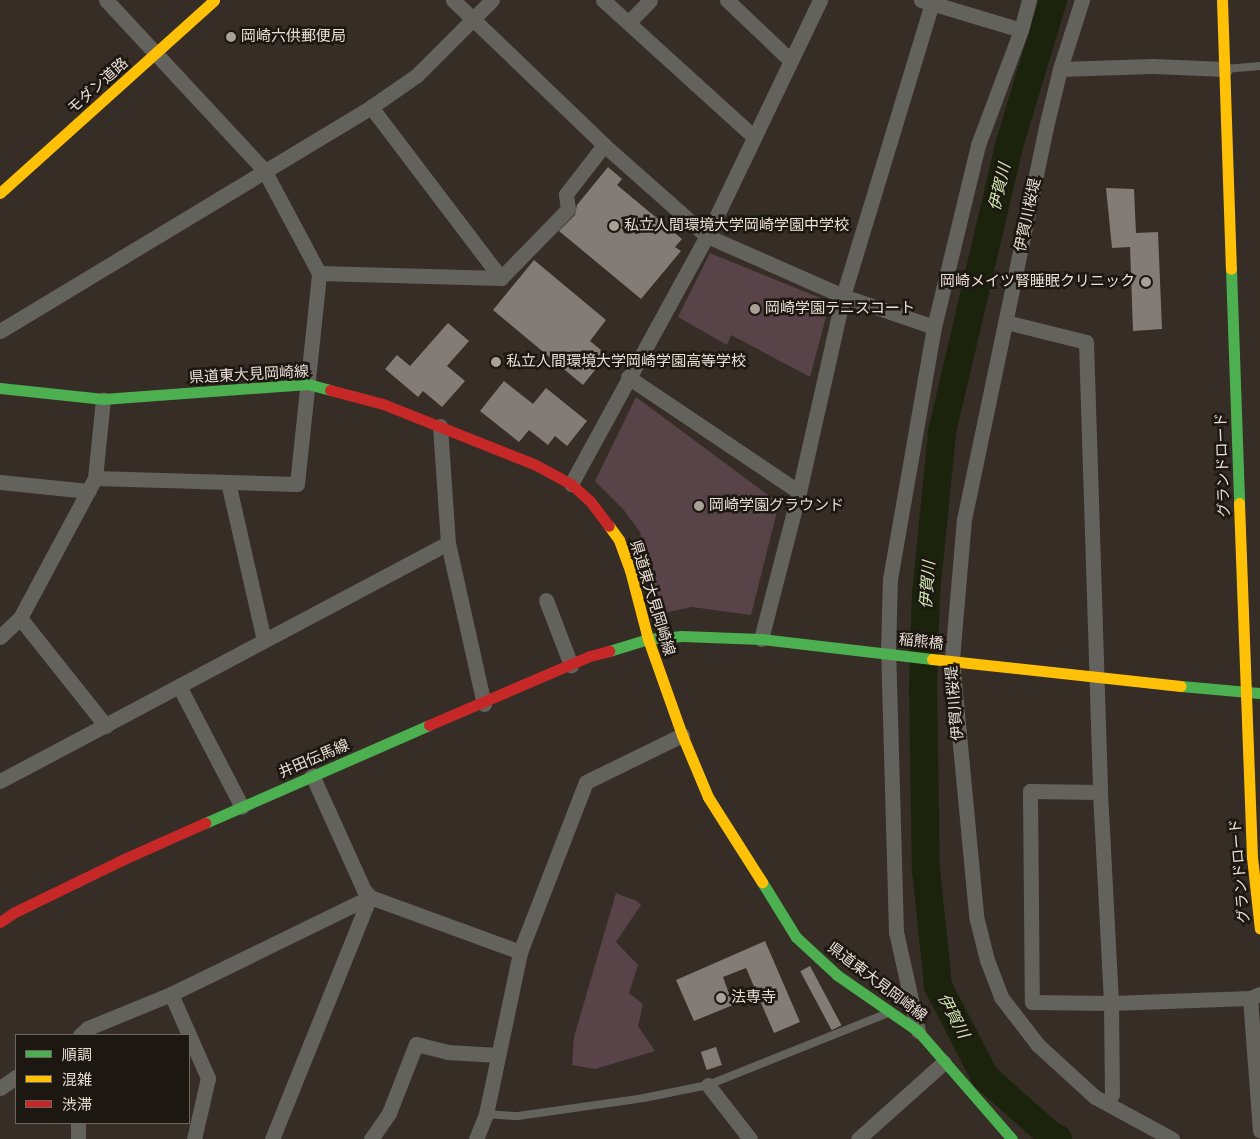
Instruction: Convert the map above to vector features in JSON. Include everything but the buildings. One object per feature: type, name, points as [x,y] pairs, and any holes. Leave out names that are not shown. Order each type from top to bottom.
[{"type":"street","points":[[0,482],[92,484],[228,482],[297,484],[319,273],[264,170],[106,0]]},
{"type":"street","name":"モダン道路","points":[[0,193],[214,0]]},
{"type":"street","points":[[453,0],[604,145],[707,236],[843,296],[934,327]]},
{"type":"street","points":[[0,331],[371,107],[417,75],[492,0]]},
{"type":"street","points":[[603,0],[753,136]]},
{"type":"street","points":[[629,22],[650,0]]},
{"type":"street","points":[[727,0],[790,60]]},
{"type":"street","points":[[571,484],[707,236],[753,136],[820,0]]},
{"type":"street","points":[[918,1031],[896,932],[888,653],[890,579],[934,327],[978,145],[1021,30],[1029,0]]},
{"type":"street","name":"伊賀川桜堤","points":[[1082,0],[1072,39],[1060,70],[964,519],[952,660],[976,916],[987,960],[1001,997],[1038,1045],[1095,1097],[1172,1139]]},
{"type":"street","name":"グランドロード","points":[[1222,0],[1245,692],[1260,929]]},
{"type":"street","points":[[761,639],[799,492],[843,296],[928,2],[1021,30]]},
{"type":"street","points":[[1060,70],[1152,66],[1225,69]]},
{"type":"street","points":[[371,107],[501,278]]},
{"type":"street","points":[[319,273],[501,278],[568,209],[566,194],[604,145]]},
{"type":"street","points":[[1006,322],[1086,342],[1100,792],[1111,1003],[1112,1095]]},
{"type":"street","points":[[628,377],[799,492]]},
{"type":"street","name":"県道東大見岡崎線","points":[[0,388],[103,399],[308,384],[383,404],[534,464],[571,484],[590,501],[619,540],[630,570],[648,639],[682,735],[708,798],[796,937],[837,975],[918,1031],[1012,1139]]},
{"type":"street","points":[[0,637],[20,618],[92,484],[103,399]]},
{"type":"street","points":[[440,426],[448,543],[484,704]]},
{"type":"street","points":[[228,482],[264,640]]},
{"type":"street","points":[[0,781],[448,543]]},
{"type":"street","points":[[546,600],[571,665]]},
{"type":"street","points":[[20,618],[106,726]]},
{"type":"street","name":"井田伝馬線","points":[[0,922],[124,859],[312,775],[611,649],[648,639],[682,636],[761,639]]},
{"type":"street","name":"稲熊橋","points":[[761,639],[1097,678],[1260,694]]},
{"type":"street","points":[[179,686],[242,807]]},
{"type":"street","points":[[476,1139],[486,1114],[520,952],[586,782],[682,735]]},
{"type":"street","points":[[312,775],[364,890],[370,897],[520,952]]},
{"type":"street","points":[[1100,792],[1030,791],[1032,1002],[1111,1003],[1255,996],[1260,1131]]},
{"type":"street","points":[[81,1034],[88,1028],[171,994],[370,897]]},
{"type":"street","points":[[272,1139],[370,897]]},
{"type":"street","points":[[171,994],[189,1034]]},
{"type":"street","points":[[190,1037],[208,1078],[194,1139]]},
{"type":"street","points":[[371,1139],[388,1113],[416,1044],[447,1052],[498,1055]]},
{"type":"street","points":[[858,1139],[944,1062]]},
{"type":"street","points":[[0,1088],[15,1078]]},
{"type":"street","points":[[708,1085],[750,1139]]},
{"type":"street","points":[[78,1124],[78,1139]]},
{"type":"lane","points":[[1225,69],[1260,66]]},
{"type":"lane","points":[[486,1114],[518,1116],[644,1098],[708,1085],[890,1012]]},
{"type":"shaded area","name":"岡崎学園テニスコート","points":[[710,253],[830,302],[810,377],[731,335],[727,345],[678,317]]},
{"type":"shaded area","name":"岡崎学園グラウンド","points":[[636,397],[779,503],[751,615],[692,607],[659,614],[640,532],[623,509],[595,481]]},
{"type":"shaded area","points":[[616,893],[637,901],[641,905],[616,942],[638,965],[629,993],[643,1004],[638,1026],[655,1051],[595,1069],[572,1065],[574,1037]]},
{"type":"waterway","name":"伊賀川","points":[[1053,0],[1010,142],[942,433],[926,592],[923,688],[926,869],[938,986],[985,1077],[1047,1132],[1058,1139]]},
{"type":"traffic: fast","points":[[1231,269],[1239,503]]},
{"type":"traffic: fast","points":[[0,388],[103,399],[308,384],[330,390]]},
{"type":"traffic: fast","points":[[609,651],[648,639],[682,636],[761,639],[932,659]]},
{"type":"traffic: fast","points":[[1181,686],[1260,693]]},
{"type":"traffic: fast","points":[[205,823],[429,725]]},
{"type":"traffic: fast","points":[[762,882],[796,937],[837,975],[918,1031],[1012,1139]]},
{"type":"traffic: slow","points":[[0,193],[214,0]]},
{"type":"traffic: slow","points":[[1222,0],[1231,269]]},
{"type":"traffic: slow","points":[[1239,503],[1252,857],[1260,929]]},
{"type":"traffic: slow","points":[[609,526],[619,540],[630,570],[648,639],[682,735],[708,797],[762,882]]},
{"type":"traffic: slow","points":[[932,659],[1181,686]]},
{"type":"traffic: jam","points":[[330,390],[383,404],[534,464],[571,484],[590,501],[609,526]]},
{"type":"traffic: jam","points":[[429,725],[590,656],[609,651]]},
{"type":"traffic: jam","points":[[0,922],[15,912],[124,859],[205,823]]},
{"type":"place","name":"岡崎六供郵便局","points":[[231,37]]},
{"type":"place","name":"私立人間環境大学岡崎学園中学校","points":[[614,226]]},
{"type":"place","name":"岡崎メイツ腎睡眠クリニック","points":[[1146,282]]},
{"type":"place","name":"岡崎学園テニスコート","points":[[755,309]]},
{"type":"place","name":"私立人間環境大学岡崎学園高等学校","points":[[496,362]]},
{"type":"place","name":"岡崎学園グラウンド","points":[[699,506]]},
{"type":"place","name":"法専寺","points":[[721,998]]}]
